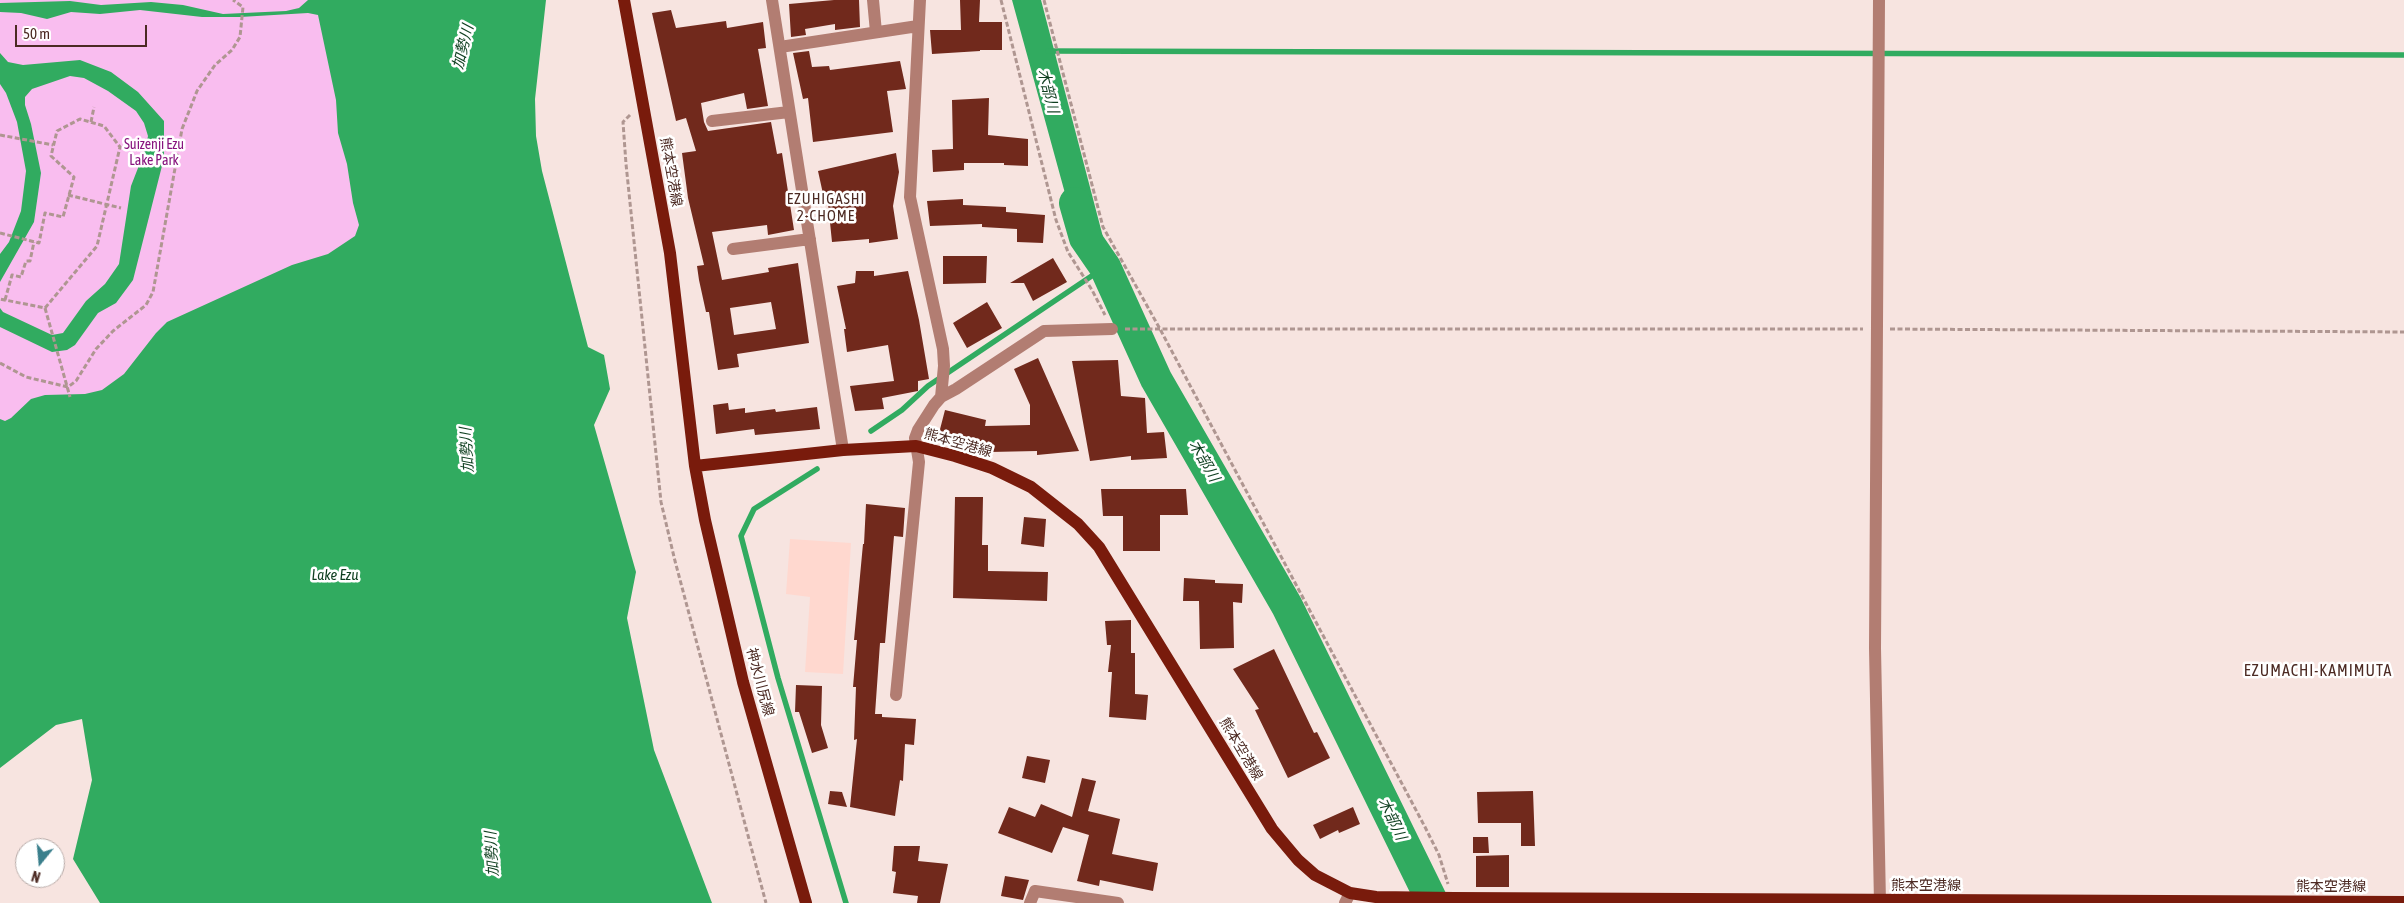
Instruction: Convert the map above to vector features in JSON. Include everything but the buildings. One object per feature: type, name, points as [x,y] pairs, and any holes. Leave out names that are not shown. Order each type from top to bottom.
[{"type":"main road","name":"熊本空港線","points":[[624,0],[670,253],[695,466],[844,450],[916,446],[956,456],[992,468],[1031,487],[1078,524],[1100,547],[1272,829],[1298,860],[1347,898],[1880,902],[2404,902]]},
{"type":"main road","name":"神水川尻線","points":[[695,466],[705,520],[743,682],[806,903]]},
{"type":"street","points":[[772,0],[844,450]]},
{"type":"street","points":[[873,0],[876,32]]},
{"type":"street","points":[[896,695],[919,462],[915,438],[941,393],[944,366],[943,349],[910,197],[920,0]]},
{"type":"street","points":[[1879,0],[1874,648],[1880,902]]},
{"type":"street","points":[[780,47],[918,26]]},
{"type":"street","points":[[712,121],[789,112]]},
{"type":"street","points":[[733,249],[810,239]]},
{"type":"street","points":[[941,393],[956,389],[1044,331],[1115,329]]},
{"type":"street","points":[[1030,903],[1035,891],[1118,903]]},
{"type":"path","points":[[68,387],[76,381],[96,349],[113,331],[146,305],[152,292],[182,129],[197,91],[215,65],[232,50],[240,37],[243,7],[233,0]]},
{"type":"path","points":[[1001,0],[1056,220],[1068,252],[1115,329],[1876,329],[2404,332]]},
{"type":"path","points":[[1044,0],[1103,227],[1160,329],[1439,855],[1451,898]]},
{"type":"path","points":[[91,122],[94,108]]},
{"type":"path","points":[[644,109],[631,114],[623,122],[661,502],[766,903]]},
{"type":"path","points":[[0,232],[39,243],[45,213],[63,218],[74,177],[51,156],[57,131],[80,119],[104,126],[120,147],[98,246],[46,308]]},
{"type":"path","points":[[0,135],[53,146]]},
{"type":"path","points":[[68,196],[121,208]]},
{"type":"path","points":[[5,300],[12,275],[21,277],[26,261],[30,261],[34,242]]},
{"type":"path","points":[[0,299],[46,308]]},
{"type":"path","points":[[46,308],[70,396]]},
{"type":"path","points":[[0,363],[26,377],[68,387]]},
{"type":"shaded area","points":[[790,539],[851,543],[843,674],[805,672],[810,597],[786,594]]},
{"type":"green space","name":"Suizenji Ezu Lake Park","points":[[0,0],[317,0],[363,229],[354,244],[0,465]]},
{"type":"water","name":"Lake Ezu","points":[[308,0],[546,0],[535,99],[536,136],[542,171],[588,347],[604,355],[610,389],[594,425],[636,572],[627,618],[654,750],[712,903],[100,903],[73,859],[92,780],[82,719],[56,725],[0,768],[0,419],[5,421],[11,418],[31,399],[45,395],[85,394],[102,390],[124,374],[167,322],[292,265],[328,254],[355,236],[359,225],[353,203],[347,164],[338,133],[336,100],[318,15],[308,13],[202,17],[140,10],[100,14],[71,12],[47,19],[21,13],[0,12],[0,3],[70,1],[101,5],[151,2],[183,5],[223,14],[286,11],[299,8]]},
{"type":"water","points":[[1012,0],[1041,0],[1103,237],[1080,248]]},
{"type":"water","points":[[0,53],[8,62],[23,65],[80,60],[111,72],[138,92],[164,121],[164,158],[133,280],[116,303],[98,313],[75,345],[67,350],[52,352],[0,327],[0,308],[3,312],[52,335],[63,333],[86,301],[105,284],[119,264],[131,186],[145,150],[148,136],[144,123],[136,111],[108,91],[84,78],[70,76],[32,89],[25,97],[25,105],[41,173],[34,222],[0,282],[0,254],[9,242],[21,211],[26,171],[17,122],[6,93],[0,84]]},
{"type":"waterway","points":[[1048,51],[2404,55]]},
{"type":"waterway","name":"木部川","points":[[1075,203],[1085,238],[1105,267],[1156,379],[1287,606],[1433,903]]},
{"type":"waterway","points":[[871,431],[902,410],[928,386],[1105,267]]},
{"type":"waterway","points":[[817,469],[754,509],[741,536],[778,678],[846,903]]},
{"type":"district","name":"EZUHIGASHI 2-CHOME","points":[[826,208]]},
{"type":"district","name":"EZUMACHI-KAMIMUTA","points":[[2318,671]]},
{"type":"water label","name":"加勢川","points":[[463,47]]},
{"type":"water label","name":"加勢川","points":[[467,450]]},
{"type":"water label","name":"加勢川","points":[[492,854]]}]
